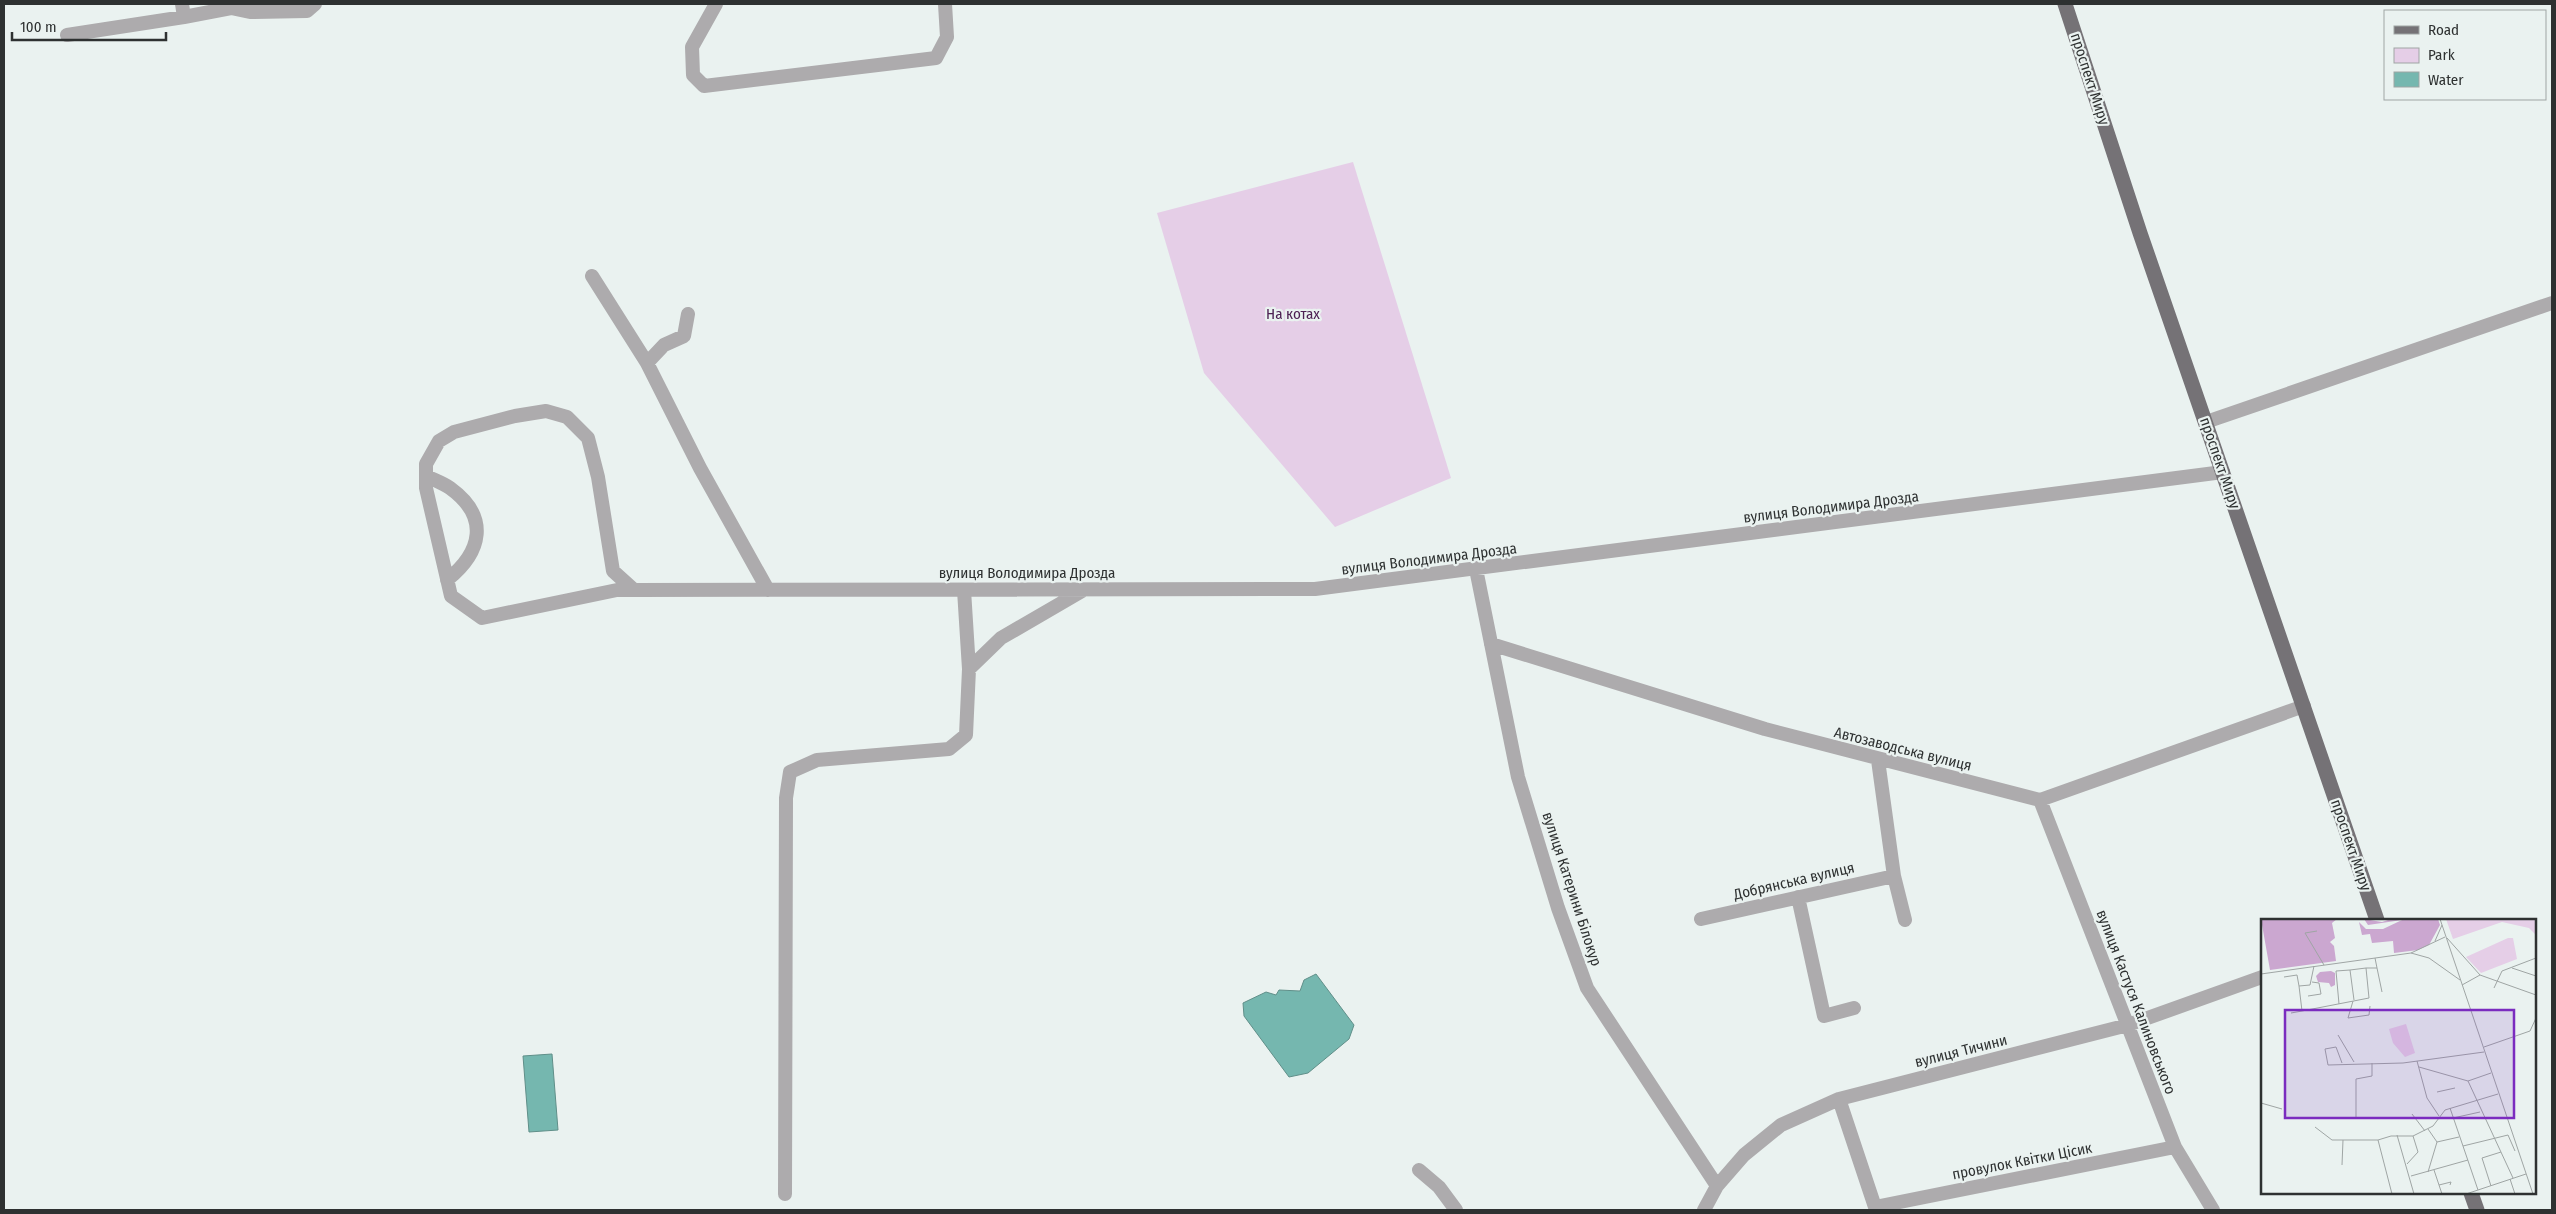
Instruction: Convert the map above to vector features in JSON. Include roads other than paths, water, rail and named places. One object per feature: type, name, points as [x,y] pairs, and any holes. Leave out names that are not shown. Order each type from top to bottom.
[{"type":"main road","name":"проспект Миру","points":[[2065,4],[2377,919]]},
{"type":"main road","points":[[2471,1194],[2477,1210]]},
{"type":"street","points":[[67,34],[183,10],[231,8],[250,12],[307,11],[315,4]]},
{"type":"street","points":[[716,4],[692,47],[693,75],[704,86],[936,58],[947,37],[945,4]]},
{"type":"street","points":[[592,276],[647,363],[700,468],[768,590]]},
{"type":"street","points":[[2206,422],[2552,304]]},
{"type":"street","points":[[647,363],[664,345],[684,336],[688,314]]},
{"type":"street","name":"вулиця Володимира Дрозда","points":[[613,571],[598,477],[588,438],[567,418],[546,411],[515,416],[454,432],[438,441],[426,464],[426,488],[447,580],[451,596],[482,618],[602,593],[634,590],[1314,589],[2223,472]]},
{"type":"street","points":[[426,476],[450,488],[468,506],[477,524],[477,540],[470,558],[447,580]]},
{"type":"street","name":"вулиця Катерини Білокур","points":[[1476,569],[1518,778],[1558,908],[1587,988],[1717,1186]]},
{"type":"street","points":[[602,593],[610,582],[613,571],[634,590]]},
{"type":"street","points":[[786,1194],[786,798],[790,772],[817,760],[949,749],[966,735],[969,669],[964,590]]},
{"type":"street","points":[[969,669],[1001,638],[1084,590]]},
{"type":"street","name":"Автозаводська вулиця","points":[[1491,644],[1765,729],[1878,760],[2040,800]]},
{"type":"street","points":[[2040,800],[2304,706]]},
{"type":"street","points":[[1878,760],[1894,876],[1905,920]]},
{"type":"street","name":"вулиця Кастуся Калиновського","points":[[2040,800],[2175,1146],[2213,1210]]},
{"type":"street","name":"Добрянська вулиця","points":[[1701,919],[1894,876]]},
{"type":"street","points":[[1798,897],[1824,1016],[1854,1008]]},
{"type":"street","name":"вулиця Тичини","points":[[1706,1206],[1717,1186],[1744,1155],[1781,1125],[1839,1099],[2128,1025],[2261,977]]},
{"type":"street","points":[[1839,1099],[1875,1208]]},
{"type":"street","name":"провулок Квітки Цісик","points":[[1875,1208],[2175,1146]]},
{"type":"street","points":[[1420,1170],[1439,1187],[1456,1210]]},
{"type":"street","points":[[1706,1206],[1720,1210]]},
{"type":"water","points":[[1316,974],[1354,1025],[1349,1039],[1308,1073],[1289,1077],[1244,1016],[1243,1003],[1266,992],[1276,995],[1279,990],[1300,991],[1304,980]]},
{"type":"water","points":[[552,1054],[558,1130],[529,1132],[523,1056]]},
{"type":"park label","name":"На котах","points":[[1293,314]]}]
